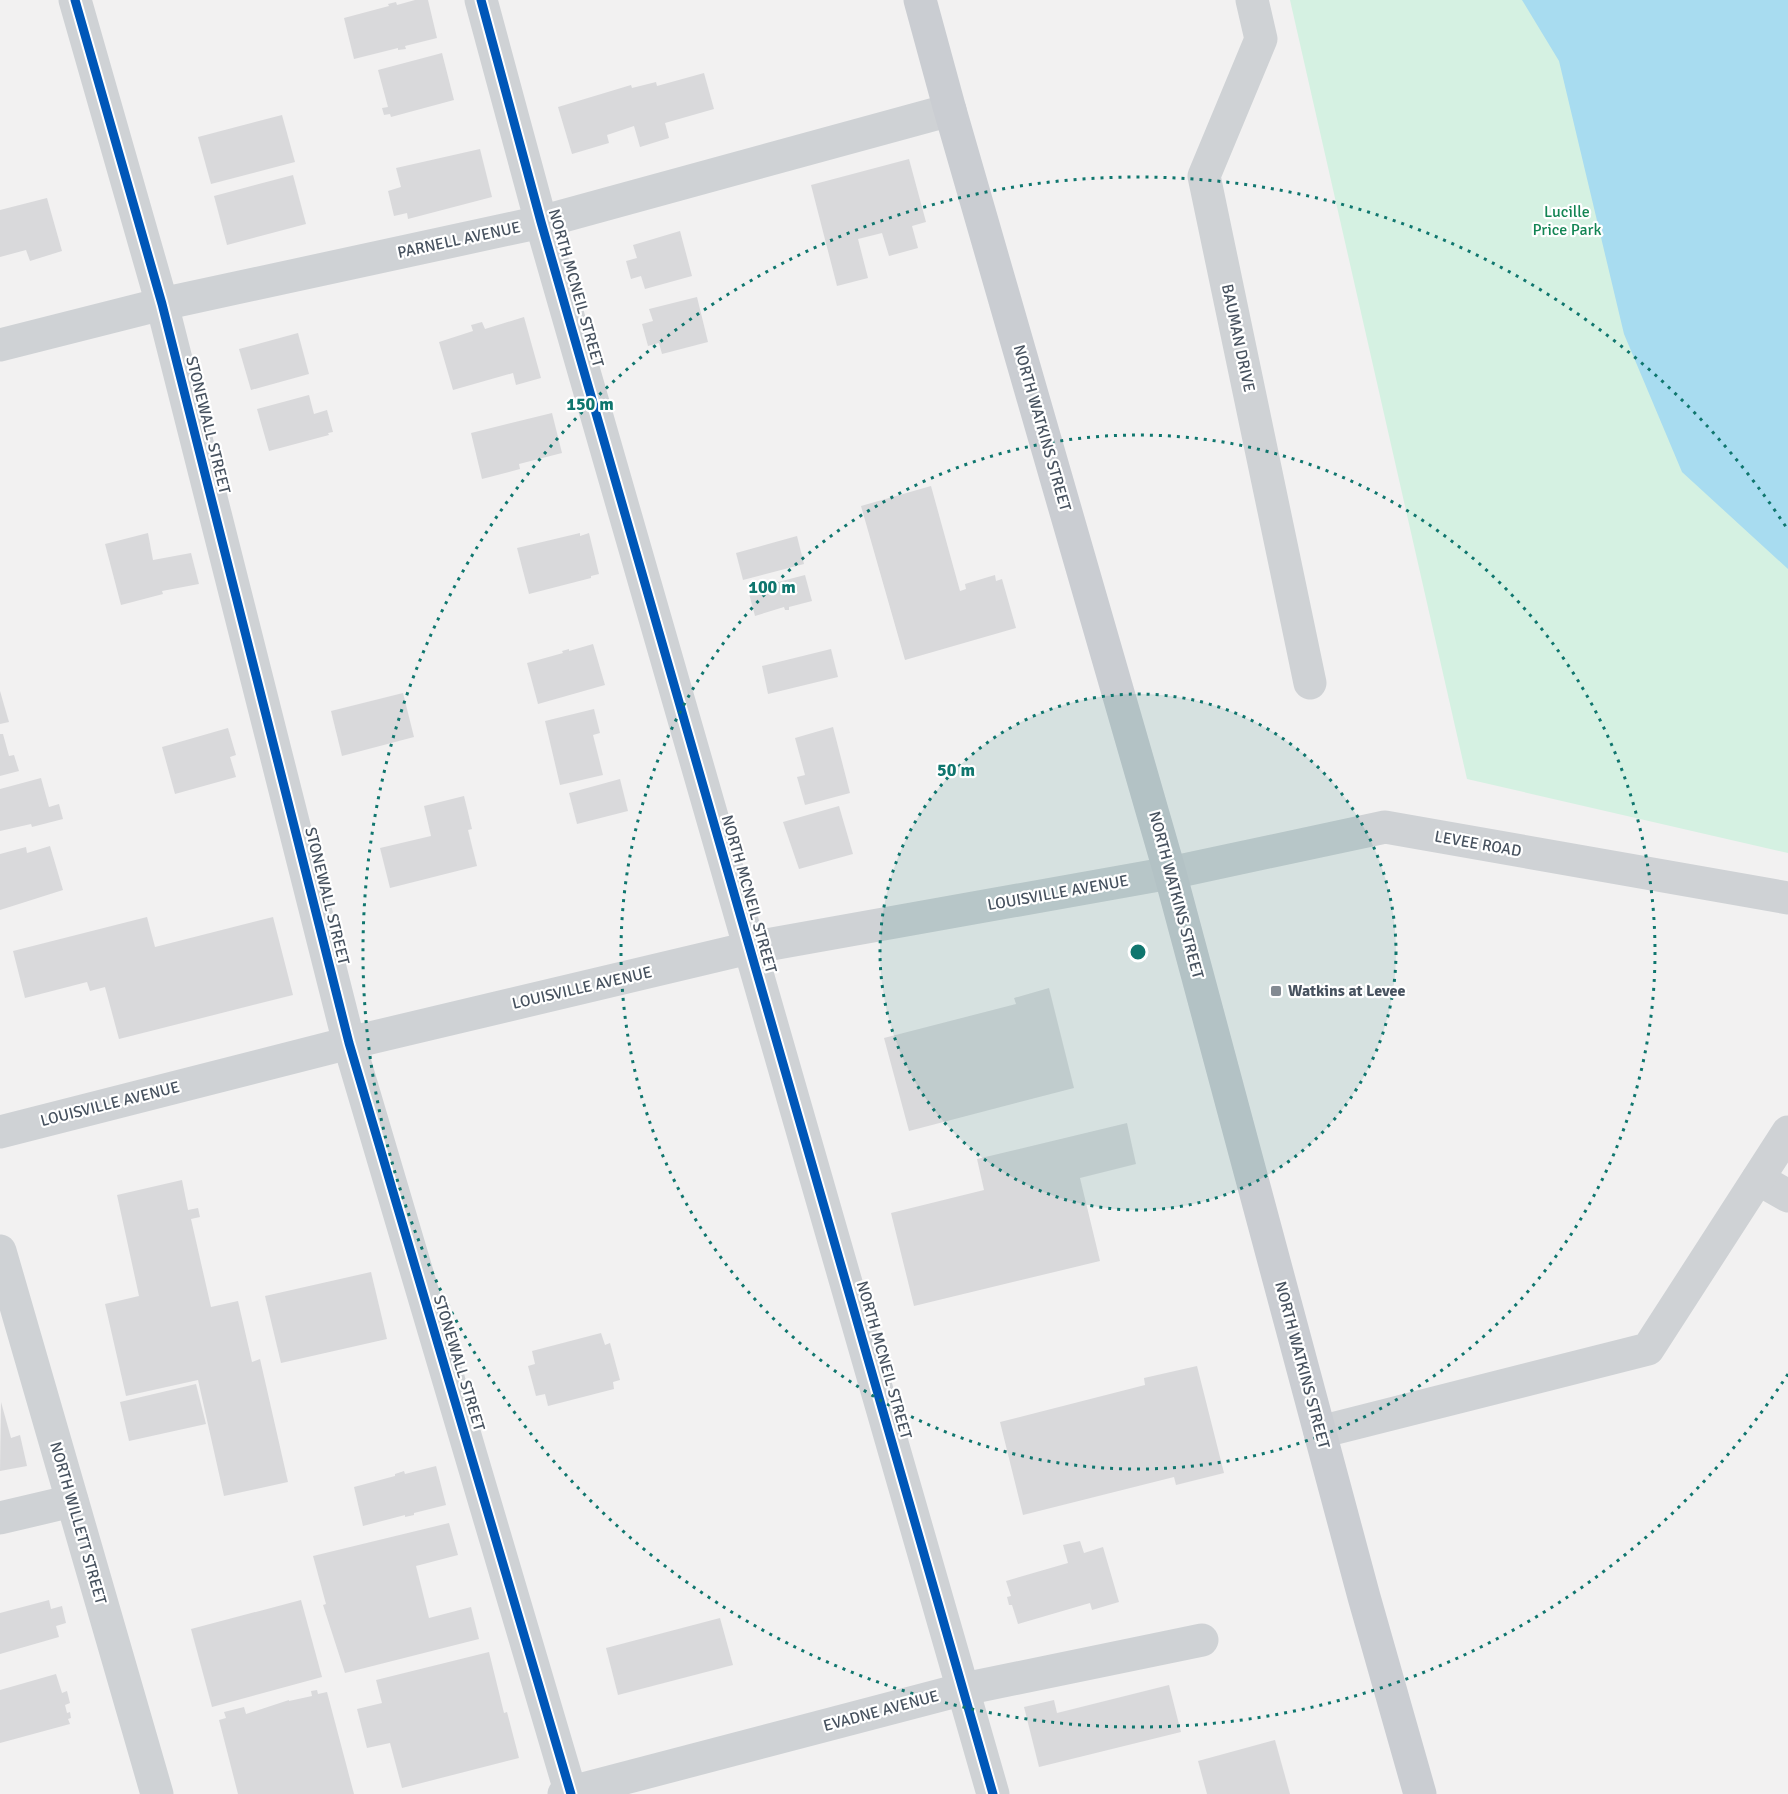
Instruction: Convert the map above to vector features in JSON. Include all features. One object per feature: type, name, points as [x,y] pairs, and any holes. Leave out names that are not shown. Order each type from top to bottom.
[{"type":"main road","name":"NORTH WATKINS STREET","points":[[920,0],[1170,873],[1420,1794]]},
{"type":"street","name":"STONEWALL STREET","points":[[75,0],[162,304],[349,1043],[569,1793]]},
{"type":"street","name":"NORTH MCNEIL STREET","points":[[481,0],[541,222],[993,1794]]},
{"type":"street","name":"BAUMAN DRIVE","points":[[1252,0],[1261,39],[1204,176],[1310,683]]},
{"type":"street","name":"PARNELL AVENUE","points":[[0,345],[162,304],[541,222],[950,110]]},
{"type":"street","name":"LEVEE ROAD","points":[[1170,873],[1385,827],[1787,900]]},
{"type":"street","name":"LOUISVILLE AVENUE","points":[[0,1132],[349,1043],[749,948],[1170,873]]},
{"type":"street","points":[[1320,1432],[1648,1349],[1788,1132]]},
{"type":"street","points":[[1758,1179],[1788,1196]]},
{"type":"street","name":"NORTH WILLETT STREET","points":[[0,1251],[157,1794]]},
{"type":"street","points":[[0,1518],[72,1502]]},
{"type":"street","name":"EVADNE AVENUE","points":[[569,1793],[964,1689],[1202,1640]]},
{"type":"green space","name":"Lucille Price Park","points":[[1290,0],[1788,0],[1788,853],[1467,779]]},
{"type":"water","points":[[1522,0],[1788,0],[1788,569],[1682,472],[1624,334],[1559,61]]},
{"type":"building","points":[[415,0],[428,0],[437,38],[405,46],[406,49],[398,50],[398,48],[354,59],[344,18],[389,6],[388,4],[396,2],[397,5]]},
{"type":"building","points":[[442,53],[454,100],[391,117],[390,114],[384,115],[382,108],[388,107],[378,70]]},
{"type":"building","points":[[704,73],[714,109],[665,123],[669,138],[640,147],[634,126],[607,135],[609,143],[572,154],[558,107],[631,85],[632,88],[656,82],[657,86]]},
{"type":"building","points":[[282,115],[295,162],[211,184],[198,137]]},
{"type":"building","points":[[480,149],[492,197],[408,219],[407,213],[394,216],[388,191],[401,187],[396,168]]},
{"type":"building","points":[[909,159],[926,222],[912,226],[918,248],[889,256],[882,233],[858,239],[868,278],[837,286],[811,185]]},
{"type":"building","points":[[293,175],[306,224],[227,245],[214,196]]},
{"type":"building","points":[[47,198],[62,251],[30,261],[26,250],[0,257],[0,210]]},
{"type":"building","points":[[680,231],[692,276],[645,289],[641,276],[631,279],[626,261],[637,258],[633,245]]},
{"type":"building","points":[[697,297],[708,342],[662,354],[659,343],[648,346],[642,324],[653,321],[649,309]]},
{"type":"building","points":[[524,317],[541,378],[516,385],[513,373],[453,390],[439,342],[473,331],[471,325],[482,322],[485,329]]},
{"type":"building","points":[[298,333],[309,374],[251,390],[239,349]]},
{"type":"building","points":[[309,395],[314,414],[327,410],[333,432],[269,451],[257,409]]},
{"type":"building","points":[[552,413],[562,453],[519,464],[520,469],[482,479],[471,433]]},
{"type":"building","points":[[931,486],[960,591],[966,589],[965,584],[995,575],[996,581],[1002,579],[1016,628],[905,660],[861,506]]},
{"type":"building","points":[[148,533],[153,560],[191,553],[199,584],[162,591],[163,594],[121,605],[105,544]]},
{"type":"building","points":[[580,533],[580,536],[589,533],[599,574],[529,594],[517,548]]},
{"type":"building","points":[[797,536],[804,564],[743,580],[736,553]]},
{"type":"building","points":[[805,575],[812,601],[789,607],[789,610],[785,610],[784,607],[755,616],[748,590]]},
{"type":"building","points":[[593,644],[605,685],[538,704],[527,663],[563,653],[562,651]]},
{"type":"building","points":[[831,649],[838,677],[768,694],[762,666]]},
{"type":"building","points":[[0,691],[9,722],[0,724]]},
{"type":"building","points":[[403,693],[414,737],[342,756],[331,711]]},
{"type":"building","points":[[594,709],[600,733],[593,735],[603,775],[560,785],[545,721]]},
{"type":"building","points":[[833,727],[850,793],[805,805],[797,777],[805,775],[795,738]]},
{"type":"building","points":[[228,728],[236,755],[230,757],[236,777],[175,794],[162,747]]},
{"type":"building","points":[[0,734],[3,734],[9,756],[14,755],[19,771],[0,776]]},
{"type":"building","points":[[41,778],[49,807],[59,804],[63,819],[32,827],[31,824],[0,831],[0,789]]},
{"type":"building","points":[[620,779],[628,811],[577,824],[569,793]]},
{"type":"building","points":[[464,796],[472,829],[468,830],[477,866],[390,888],[380,848],[431,836],[424,806]]},
{"type":"building","points":[[839,806],[853,854],[799,869],[783,822]]},
{"type":"building","points":[[50,846],[63,890],[0,910],[0,854],[26,847],[27,853]]},
{"type":"building","points":[[147,917],[155,947],[273,917],[293,995],[119,1039],[105,987],[90,991],[87,982],[25,998],[13,951]]},
{"type":"building","points":[[1049,988],[1074,1088],[909,1131],[884,1038],[1016,1004],[1014,998]]},
{"type":"building","points":[[1127,1123],[1136,1164],[1080,1178],[1100,1261],[914,1306],[891,1213],[984,1190],[977,1159]]},
{"type":"building","points":[[182,1180],[188,1210],[198,1208],[200,1217],[191,1219],[211,1307],[238,1301],[252,1362],[260,1359],[288,1482],[224,1496],[198,1380],[126,1396],[105,1304],[139,1296],[117,1195]]},
{"type":"building","points":[[371,1272],[387,1339],[281,1363],[265,1296]]},
{"type":"building","points":[[601,1333],[605,1345],[610,1343],[620,1380],[613,1382],[614,1389],[548,1406],[545,1394],[536,1396],[528,1366],[535,1364],[532,1351]]},
{"type":"building","points":[[1197,1366],[1224,1473],[1176,1485],[1174,1477],[1023,1515],[1000,1422],[1145,1385],[1144,1378]]},
{"type":"building","points":[[196,1384],[206,1424],[129,1441],[120,1402]]},
{"type":"building","points":[[1,1402],[11,1438],[20,1435],[27,1466],[0,1471]]},
{"type":"building","points":[[436,1466],[446,1505],[414,1513],[414,1515],[405,1517],[405,1515],[363,1526],[354,1487],[395,1476],[404,1471],[405,1474]]},
{"type":"building","points":[[449,1523],[458,1555],[416,1566],[429,1618],[471,1607],[479,1639],[345,1673],[323,1605],[326,1604],[313,1556]]},
{"type":"building","points":[[1080,1541],[1084,1553],[1103,1547],[1119,1602],[1092,1610],[1090,1603],[1018,1624],[1012,1605],[1009,1605],[1007,1597],[1011,1596],[1006,1581],[1068,1563],[1063,1545]]},
{"type":"building","points":[[49,1600],[51,1609],[62,1606],[66,1623],[56,1626],[59,1637],[0,1654],[0,1613]]},
{"type":"building","points":[[301,1600],[322,1677],[212,1707],[191,1629]]},
{"type":"building","points":[[720,1618],[733,1665],[618,1695],[606,1648]]},
{"type":"building","points":[[489,1652],[504,1713],[507,1712],[519,1758],[402,1788],[390,1743],[367,1748],[357,1709],[382,1703],[376,1680]]},
{"type":"building","points":[[56,1674],[62,1693],[67,1691],[70,1703],[65,1705],[67,1713],[70,1712],[71,1718],[68,1719],[70,1724],[0,1743],[0,1690]]},
{"type":"building","points":[[1169,1685],[1181,1732],[1039,1767],[1024,1707],[1054,1700],[1057,1713]]},
{"type":"building","points":[[317,1690],[318,1694],[327,1692],[354,1794],[238,1794],[219,1720],[226,1718],[224,1712],[244,1707],[246,1714],[289,1700],[312,1696],[311,1691]]},
{"type":"building","points":[[1275,1740],[1290,1794],[1207,1794],[1198,1761]]},
{"type":"cycle path","points":[[75,0],[162,304],[349,1043],[571,1794]]},
{"type":"cycle path","points":[[481,0],[541,222],[993,1794]]},
{"type":"place","name":"Watkins at Levee","points":[[1276,991]]}]
